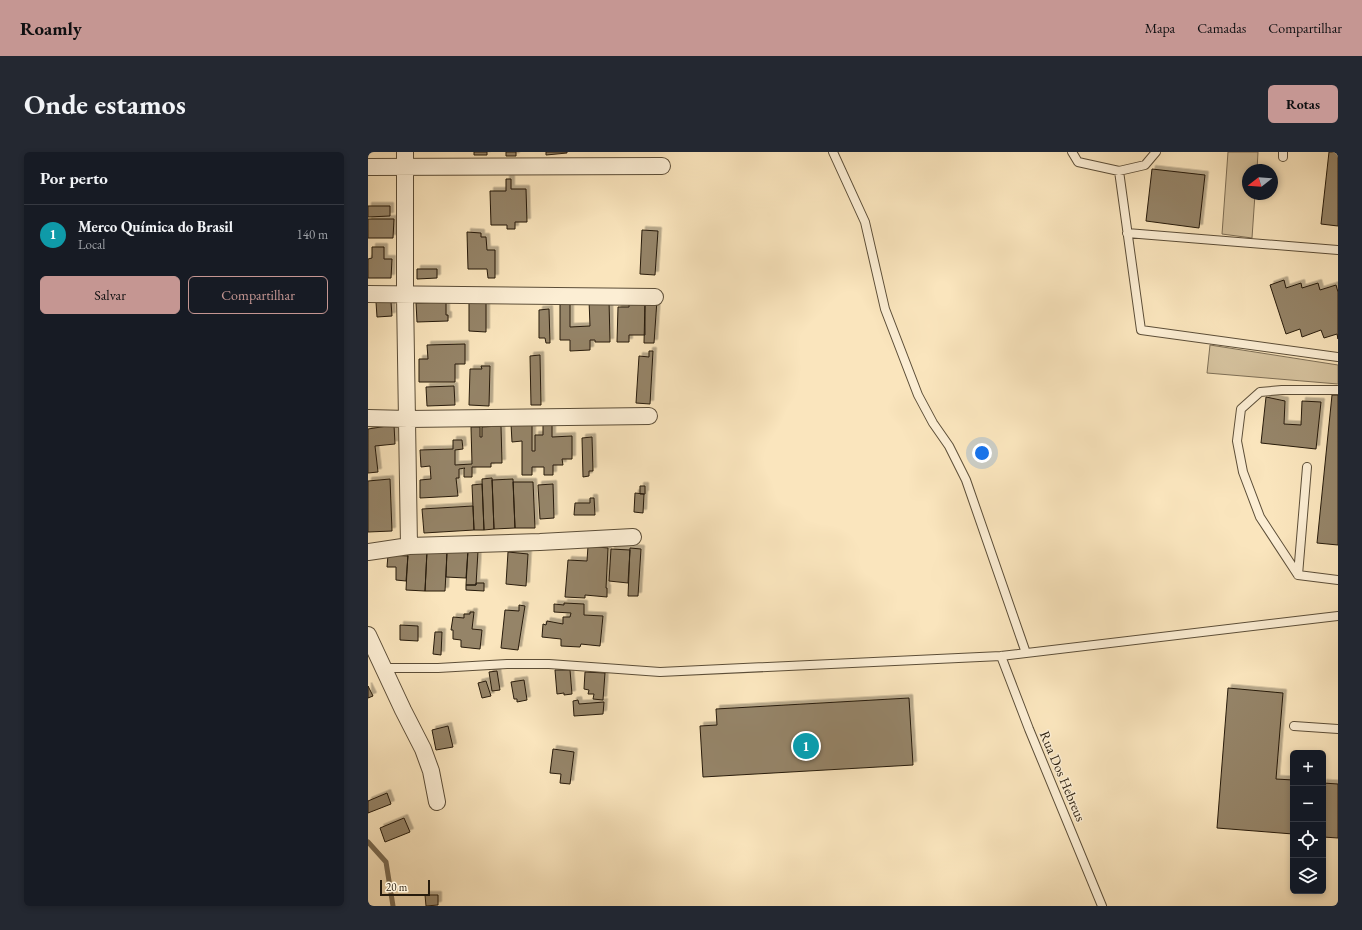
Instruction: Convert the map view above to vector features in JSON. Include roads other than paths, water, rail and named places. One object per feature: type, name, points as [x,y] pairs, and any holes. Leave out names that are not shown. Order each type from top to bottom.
[{"type":"street","points":[[368,167],[404,160],[662,166]]},
{"type":"street","points":[[404,160],[409,546]]},
{"type":"street","points":[[368,294],[655,297]]},
{"type":"street","points":[[368,418],[408,419],[649,416]]},
{"type":"street","points":[[368,552],[409,546],[540,542],[633,537]]},
{"type":"street","points":[[368,635],[423,749],[431,771],[437,802]]},
{"type":"lane","points":[[833,152],[865,222],[885,309],[918,394],[933,423],[949,446],[966,480],[1026,653]]},
{"type":"lane","points":[[1072,152],[1078,162],[1119,171],[1145,165],[1156,152]]},
{"type":"lane","points":[[1119,171],[1141,330],[1338,357]]},
{"type":"lane","points":[[1127,232],[1338,250]]},
{"type":"lane","points":[[1338,390],[1282,390],[1260,392],[1241,409],[1237,441],[1243,472],[1260,517],[1298,574],[1338,580]]},
{"type":"lane","points":[[1298,574],[1307,467]]},
{"type":"lane","points":[[383,668],[438,668],[507,664],[549,664],[660,672],[1001,656],[1338,616]]},
{"type":"lane","name":"Rua Dos Hebreus","points":[[1001,656],[1029,729],[1102,906]]},
{"type":"lane","points":[[1294,726],[1338,729]]},
{"type":"waterway","points":[[368,842],[386,862],[393,906]]},
{"type":"place","name":"Merco Química do Brasil","points":[[806,746]]}]
